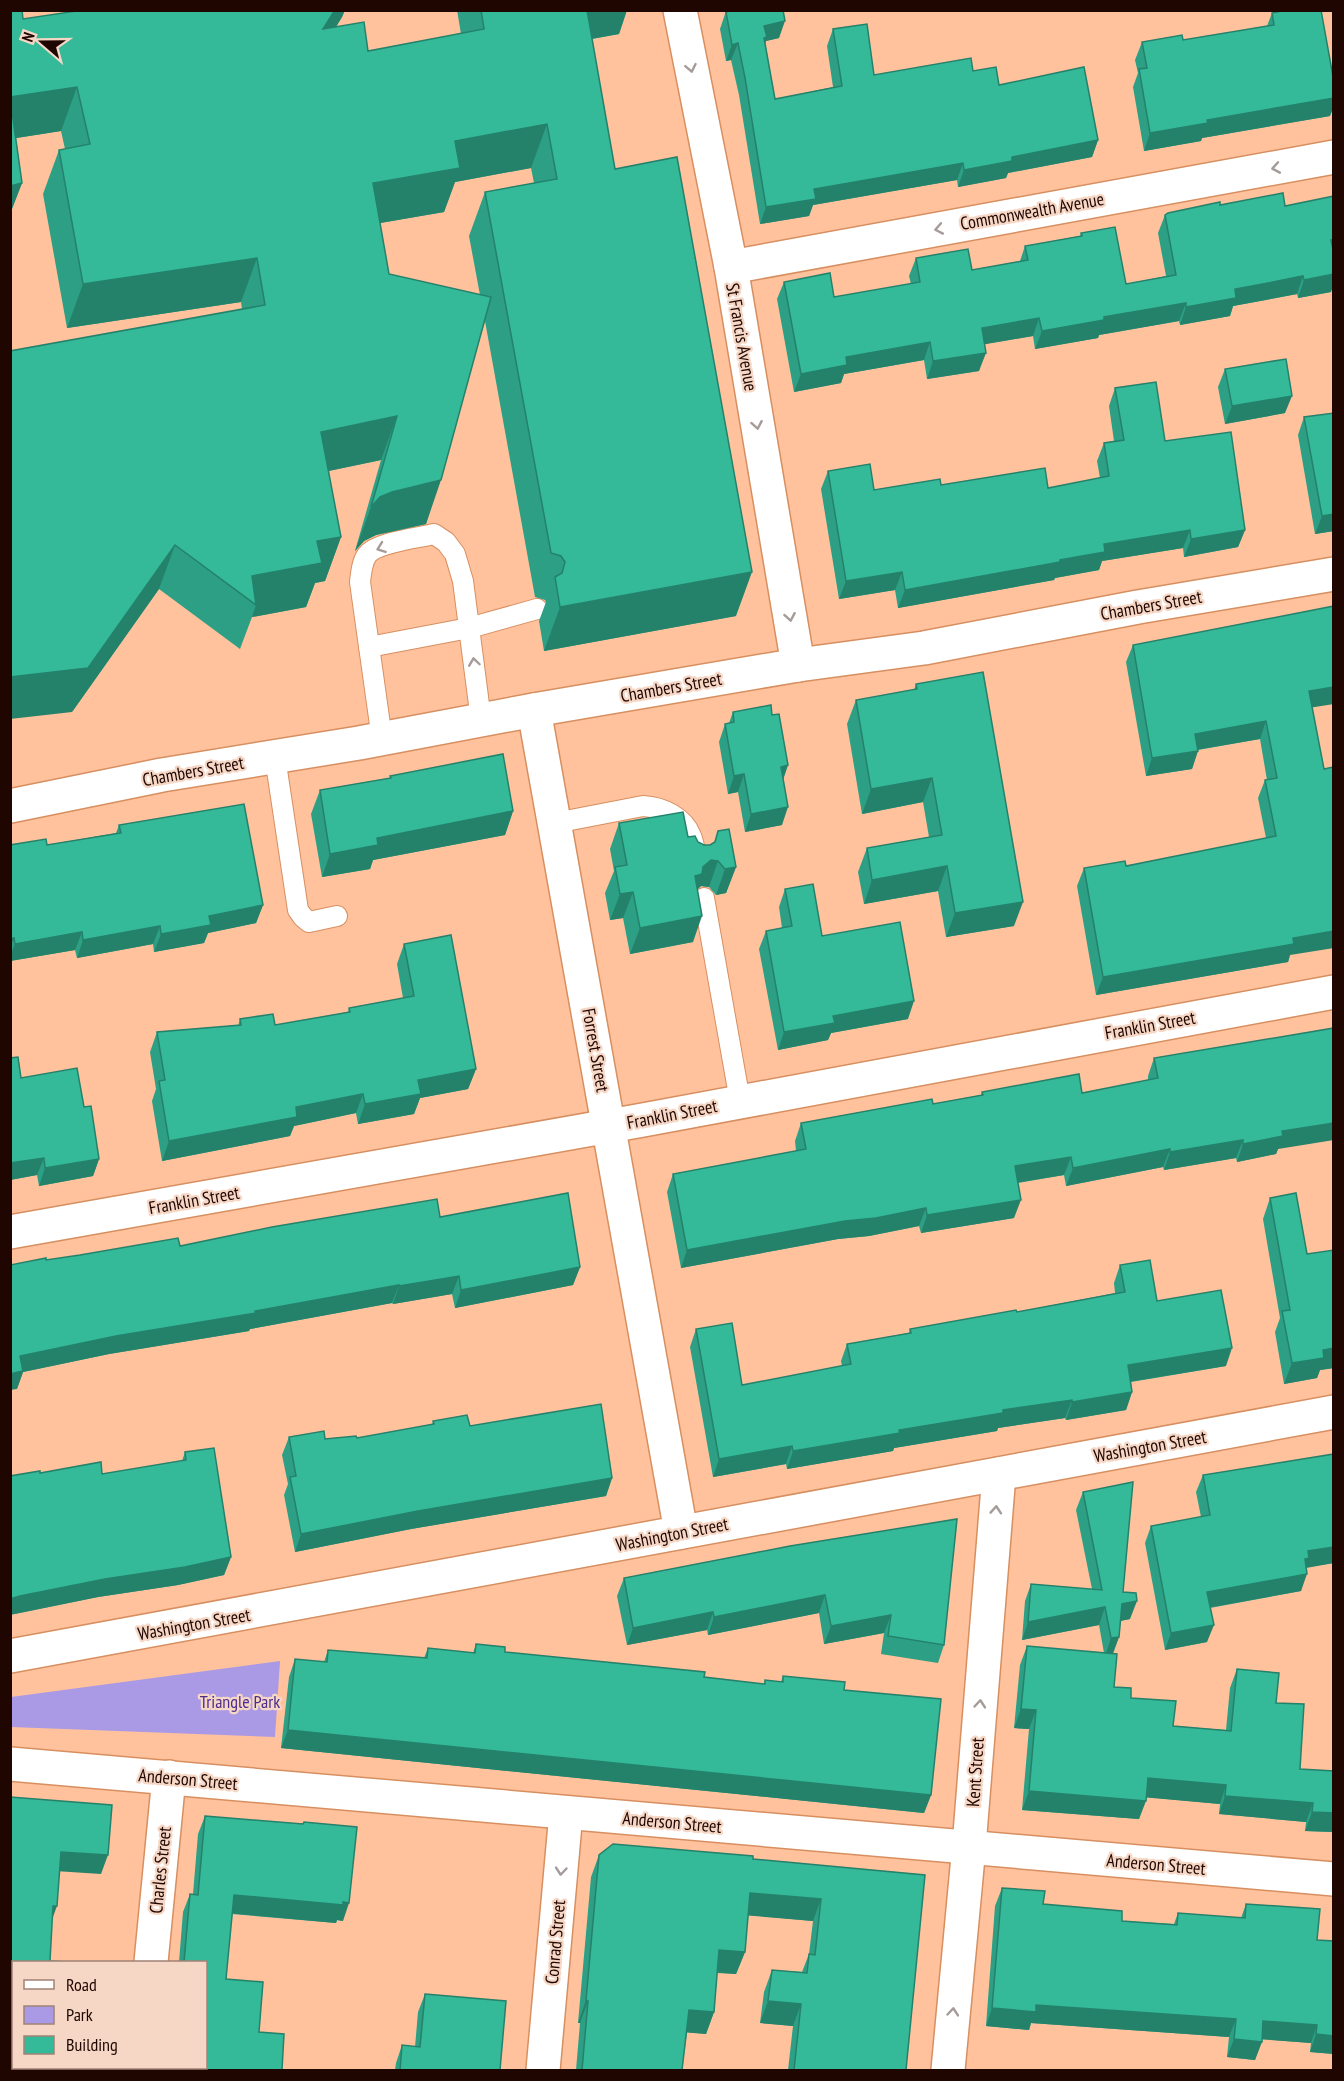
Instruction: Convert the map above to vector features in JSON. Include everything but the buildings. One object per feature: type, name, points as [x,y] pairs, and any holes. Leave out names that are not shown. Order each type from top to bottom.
[{"type":"street","name":"St Francis Avenue","points":[[680,10],[731,267],[798,665]]},
{"type":"street","name":"Commonwealth Avenue","points":[[731,267],[1334,157]]},
{"type":"street","name":"Chambers Street","points":[[10,806],[162,775],[382,739],[534,710],[798,665],[924,648],[1138,607],[1334,574]]},
{"type":"street","name":"Forrest Street","points":[[534,710],[681,1532]]},
{"type":"street","name":"Franklin Street","points":[[10,1232],[609,1126],[1334,992]]},
{"type":"street","name":"Washington Street","points":[[10,1656],[282,1608],[1334,1412]]},
{"type":"street","name":"Kent Street","points":[[948,2070],[969,1846],[999,1474]]},
{"type":"street","name":"Anderson Street","points":[[10,1764],[1334,1879]]},
{"type":"street","name":"Charles Street","points":[[151,1961],[169,1777]]},
{"type":"street","name":"Conrad Street","points":[[543,2070],[566,1813]]},
{"type":"lane","points":[[382,739],[360,582],[366,556],[375,548],[434,534],[446,542],[455,554],[463,580],[481,720]]},
{"type":"lane","points":[[369,647],[469,628],[537,609]]},
{"type":"lane","points":[[275,757],[298,910],[309,922],[337,916]]},
{"type":"lane","points":[[555,823],[643,806],[655,807],[665,810],[680,820],[691,834],[697,860]]},
{"type":"lane","points":[[704,898],[740,1101]]},
{"type":"green space","name":"Triangle Park","points":[[280,1661],[275,1737],[11,1727],[11,1697]]}]
